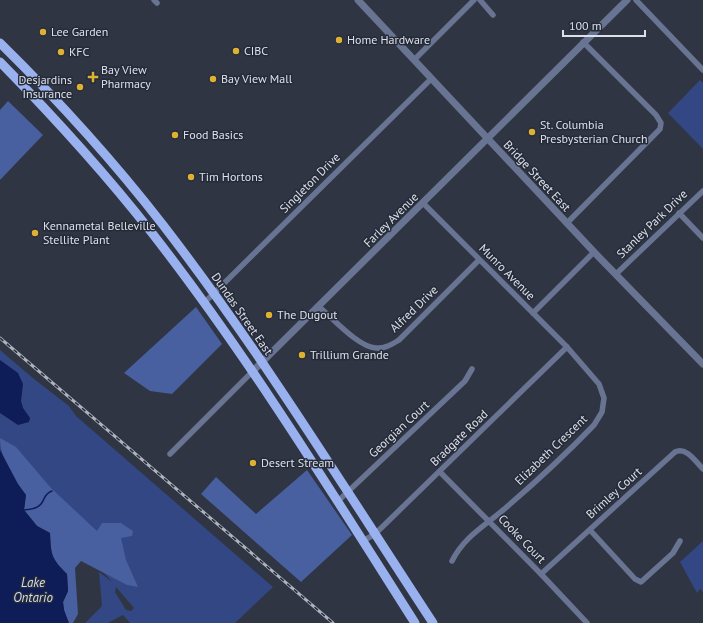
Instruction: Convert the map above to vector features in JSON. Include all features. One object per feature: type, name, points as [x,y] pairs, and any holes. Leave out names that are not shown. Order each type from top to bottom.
[{"type":"main road","name":"Dundas Street East","points":[[1,45],[47,91],[142,199],[214,293],[284,395],[433,623]]},
{"type":"main road","name":"Dundas Street East","points":[[0,62],[81,149],[131,208],[204,302],[273,402],[415,623]]},
{"type":"main road","points":[[273,402],[284,395]]},
{"type":"street","name":"Bridge Street East","points":[[358,0],[594,252],[703,364]]},
{"type":"street","points":[[414,60],[474,0]]},
{"type":"street","points":[[480,0],[493,15]]},
{"type":"street","name":"Farley Avenue","points":[[170,454],[423,203],[486,138],[627,0]]},
{"type":"street","points":[[636,0],[703,70]]},
{"type":"street","points":[[567,223],[660,129],[661,124],[656,115],[583,42]]},
{"type":"street","name":"Singleton Drive","points":[[204,302],[432,78]]},
{"type":"street","name":"Stanley Park Drive","points":[[616,274],[703,191]]},
{"type":"street","name":"Munro Avenue","points":[[423,203],[533,313],[594,252]]},
{"type":"street","points":[[679,213],[703,238]]},
{"type":"street","name":"Alfred Drive","points":[[319,307],[363,344],[376,348],[388,347],[399,340],[479,260]]},
{"type":"street","name":"Elizabeth Crescent","points":[[452,561],[462,544],[508,506],[582,437],[594,425],[602,412],[604,398],[599,384],[567,347],[533,313]]},
{"type":"street","name":"Bradgate Road","points":[[363,542],[374,534],[440,472],[567,347]]},
{"type":"street","name":"Georgian Court","points":[[337,502],[465,381],[472,369]]},
{"type":"street","name":"Brimley Court","points":[[541,574],[675,452],[680,450],[685,451],[703,469]]},
{"type":"street","name":"Cooke Court","points":[[440,472],[541,574],[587,623]]},
{"type":"street","points":[[590,530],[635,579],[642,582],[673,553],[680,541]]},
{"type":"shaded area","points":[[700,80],[703,83],[703,149],[668,113]]},
{"type":"shaded area","points":[[8,101],[43,135],[0,180],[0,110]]},
{"type":"shaded area","points":[[196,307],[222,344],[172,394],[150,391],[124,373]]},
{"type":"shaded area","points":[[0,350],[69,406],[76,416],[273,587],[235,623],[130,623],[123,615],[108,623],[85,623],[102,606],[99,572],[112,582],[78,542],[50,533],[24,510],[26,495],[0,450]],"holes":[[[116,587],[134,608],[131,611],[126,610],[115,592]]]},
{"type":"shaded area","points":[[0,438],[16,447],[51,488],[97,531],[102,523],[121,523],[133,531],[132,536],[121,538],[126,560],[138,587],[127,585],[81,561],[75,568],[78,614],[73,623],[68,623],[63,602],[68,591],[67,574],[53,556],[50,533],[37,526],[24,510],[26,495],[8,468],[2,453]]},
{"type":"shaded area","points":[[307,470],[352,535],[301,582],[201,494],[216,477],[256,514]]},
{"type":"shaded area","points":[[703,541],[703,592],[700,589],[697,593],[680,562]]},
{"type":"water","points":[[0,360],[18,373],[23,384],[21,401],[23,408],[30,418],[29,422],[18,425],[0,413]]},
{"type":"water","name":"Lake Ontario","points":[[0,450],[18,484],[26,495],[24,510],[37,526],[50,533],[53,556],[67,574],[68,591],[63,602],[64,610],[69,623],[0,623]]},
{"type":"waterway","points":[[24,510],[38,507],[46,495],[52,491]]},
{"type":"railway","points":[[0,338],[333,623]]},
{"type":"place","name":"Lee Garden","points":[[43,32]]},
{"type":"place","name":"Home Hardware","points":[[339,40]]},
{"type":"place","name":"CIBC","points":[[236,51]]},
{"type":"place","name":"KFC","points":[[61,52]]},
{"type":"place","name":"Bay View Pharmacy","points":[[93,77]]},
{"type":"place","name":"Bay View Mall","points":[[213,79]]},
{"type":"place","name":"Desjardins Insurance","points":[[80,87]]},
{"type":"place","name":"St. Columbia Presbysterian Church","points":[[532,132]]},
{"type":"place","name":"Food Basics","points":[[175,135]]},
{"type":"place","name":"Tim Hortons","points":[[191,177]]},
{"type":"place","name":"Kennametal Belleville Stellite Plant","points":[[35,233]]},
{"type":"place","name":"The Dugout","points":[[269,315]]},
{"type":"place","name":"Trillium Grande","points":[[302,355]]},
{"type":"place","name":"Desert Stream","points":[[253,463]]}]
